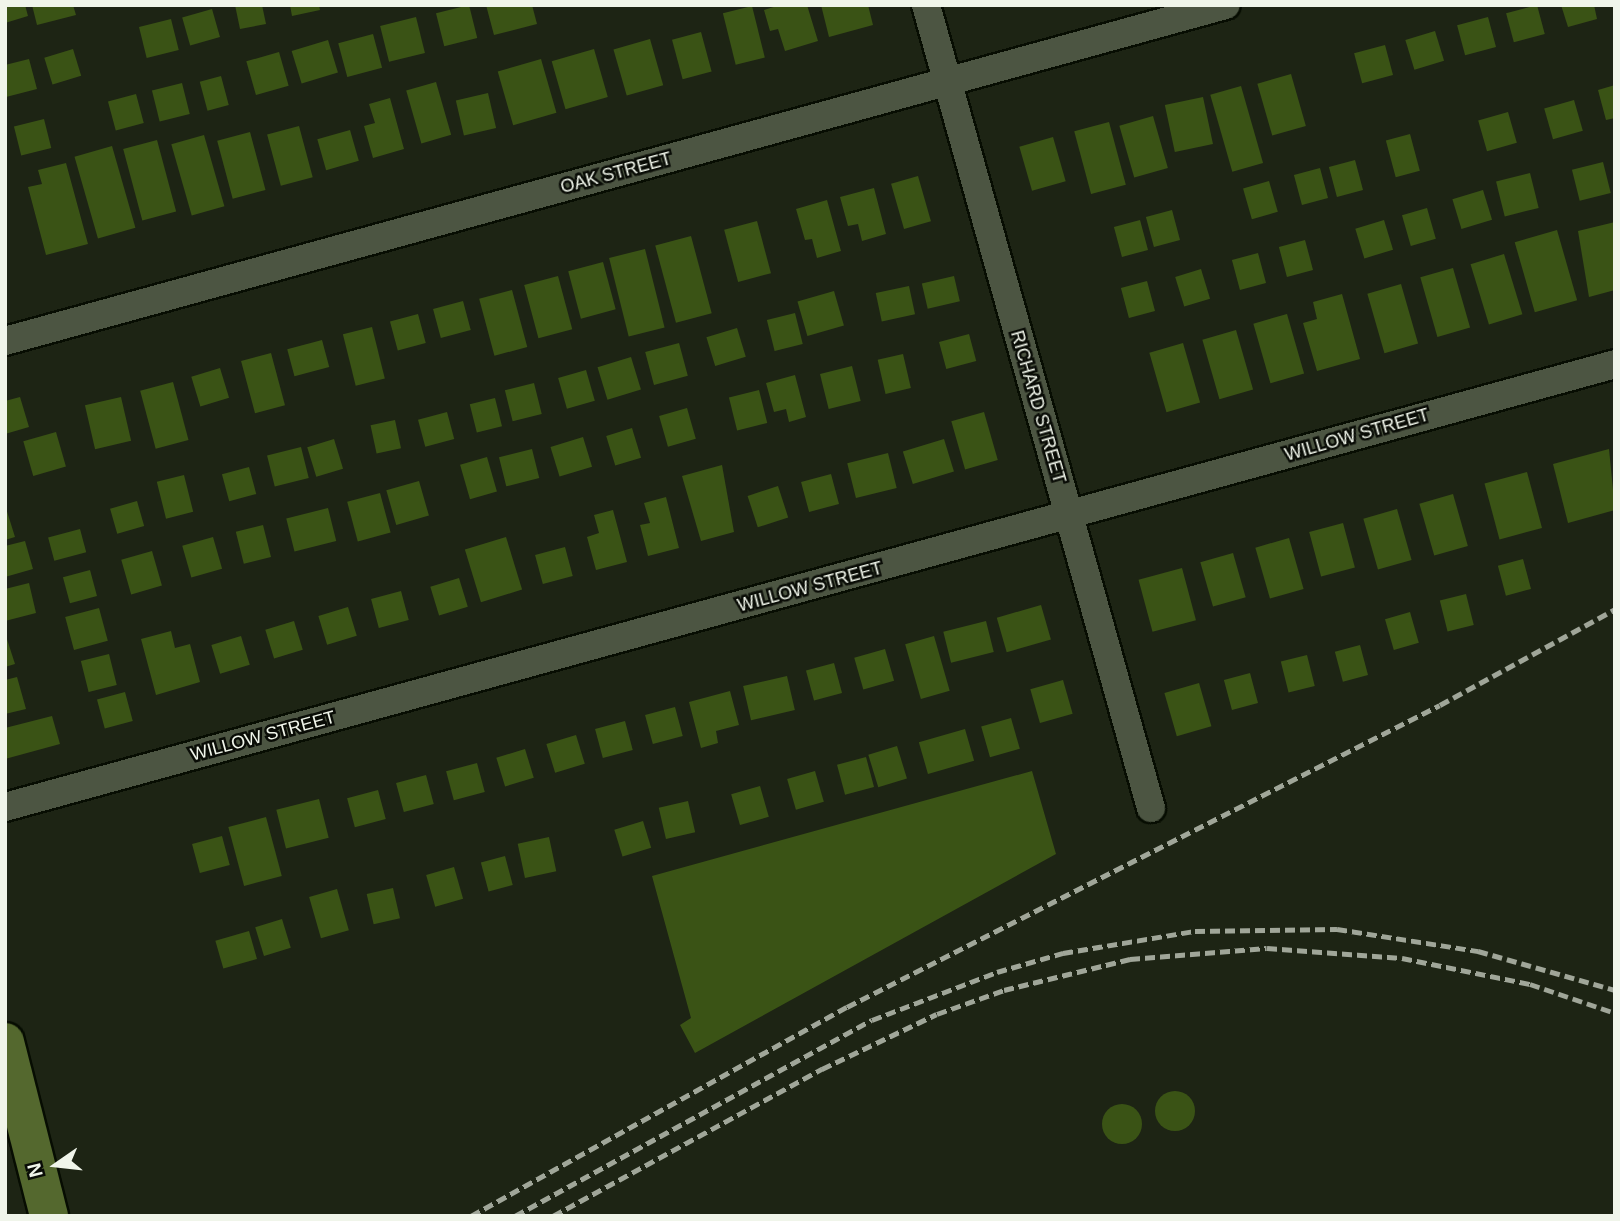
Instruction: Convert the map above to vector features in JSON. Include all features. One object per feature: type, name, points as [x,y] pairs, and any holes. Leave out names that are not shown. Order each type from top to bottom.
[{"type":"main road","points":[[5,1042],[50,1216]]},
{"type":"street","name":"RICHARD STREET","points":[[926,5],[1151,808]]},
{"type":"street","name":"OAK STREET","points":[[5,341],[1226,5]]},
{"type":"street","name":"WILLOW STREET","points":[[5,807],[1069,516],[1615,363]]},
{"type":"building","points":[[5,5],[25,5],[28,16],[5,23]]},
{"type":"building","points":[[32,5],[73,5],[76,15],[37,25]]},
{"type":"building","points":[[235,5],[262,5],[266,24],[240,29]]},
{"type":"building","points":[[290,5],[319,5],[320,10],[292,16]]},
{"type":"building","points":[[469,5],[477,38],[444,46],[436,13]]},
{"type":"building","points":[[486,5],[532,5],[537,24],[494,35]]},
{"type":"building","points":[[780,5],[807,5],[818,41],[785,51],[778,29],[770,31],[764,10]]},
{"type":"building","points":[[821,5],[868,5],[873,25],[829,37]]},
{"type":"building","points":[[1537,5],[1545,34],[1514,42],[1506,13]]},
{"type":"building","points":[[1561,5],[1594,5],[1597,19],[1568,27]]},
{"type":"building","points":[[752,6],[765,57],[736,65],[723,13]]},
{"type":"building","points":[[212,9],[220,37],[190,45],[182,18]]},
{"type":"building","points":[[416,17],[425,53],[389,62],[380,26]]},
{"type":"building","points":[[1488,17],[1496,47],[1465,55],[1457,25]]},
{"type":"building","points":[[171,19],[179,50],[147,58],[139,27]]},
{"type":"building","points":[[1435,31],[1444,61],[1414,70],[1405,40]]},
{"type":"building","points":[[701,32],[712,72],[683,79],[672,40]]},
{"type":"building","points":[[373,34],[382,68],[347,77],[338,43]]},
{"type":"building","points":[[650,39],[663,85],[627,96],[613,49]]},
{"type":"building","points":[[328,40],[338,73],[302,84],[292,51]]},
{"type":"building","points":[[1385,45],[1393,75],[1362,83],[1354,53]]},
{"type":"building","points":[[73,49],[81,76],[52,85],[44,58]]},
{"type":"building","points":[[594,49],[608,97],[565,109],[552,61]]},
{"type":"building","points":[[279,52],[289,86],[256,95],[246,61]]},
{"type":"building","points":[[29,59],[37,89],[6,97],[5,65]]},
{"type":"building","points":[[541,59],[556,113],[513,125],[498,71]]},
{"type":"building","points":[[1291,74],[1306,126],[1272,136],[1257,84]]},
{"type":"building","points":[[221,76],[229,105],[208,111],[200,82]]},
{"type":"building","points":[[436,82],[451,135],[421,143],[406,91]]},
{"type":"building","points":[[182,83],[190,114],[160,122],[152,90]]},
{"type":"building","points":[[1615,85],[1615,118],[1606,120],[1598,90]]},
{"type":"building","points":[[1241,86],[1263,163],[1232,172],[1210,95]]},
{"type":"building","points":[[488,93],[496,128],[464,136],[456,100]]},
{"type":"building","points":[[136,94],[144,123],[116,130],[108,102]]},
{"type":"building","points":[[1203,97],[1213,144],[1175,152],[1165,105]]},
{"type":"building","points":[[390,98],[404,149],[373,158],[364,126],[375,123],[369,104]]},
{"type":"building","points":[[1574,100],[1583,131],[1553,139],[1544,109]]},
{"type":"building","points":[[1508,112],[1517,143],[1487,151],[1478,121]]},
{"type":"building","points":[[1153,116],[1168,168],[1134,178],[1119,126]]},
{"type":"building","points":[[44,119],[51,148],[21,156],[14,126]]},
{"type":"building","points":[[1109,122],[1126,185],[1091,194],[1074,131]]},
{"type":"building","points":[[299,126],[313,177],[281,186],[267,135]]},
{"type":"building","points":[[350,130],[359,161],[326,170],[317,139]]},
{"type":"building","points":[[250,132],[266,190],[233,199],[217,141]]},
{"type":"building","points":[[1410,134],[1420,171],[1396,177],[1386,140]]},
{"type":"building","points":[[204,135],[224,206],[192,216],[171,144]]},
{"type":"building","points":[[1053,137],[1066,181],[1032,191],[1019,147]]},
{"type":"building","points":[[157,140],[176,211],[142,221],[123,149]]},
{"type":"building","points":[[112,146],[135,228],[98,238],[75,157]]},
{"type":"building","points":[[1355,160],[1363,190],[1337,197],[1329,167]]},
{"type":"building","points":[[1603,162],[1611,193],[1580,201],[1572,170]]},
{"type":"building","points":[[66,163],[88,244],[46,255],[28,187],[42,184],[38,170]]},
{"type":"building","points":[[1320,168],[1328,198],[1302,205],[1294,175]]},
{"type":"building","points":[[1530,173],[1539,208],[1505,216],[1496,181]]},
{"type":"building","points":[[918,176],[931,221],[904,229],[891,184]]},
{"type":"building","points":[[1269,181],[1278,212],[1252,219],[1243,188]]},
{"type":"building","points":[[874,188],[886,234],[862,241],[858,224],[848,226],[840,197]]},
{"type":"building","points":[[1483,190],[1492,220],[1461,229],[1452,199]]},
{"type":"building","points":[[827,200],[841,251],[817,258],[812,239],[805,240],[796,209]]},
{"type":"building","points":[[1427,208],[1436,239],[1411,246],[1402,215]]},
{"type":"building","points":[[1172,210],[1180,240],[1154,247],[1146,217]]},
{"type":"building","points":[[1140,220],[1148,250],[1122,257],[1114,227]]},
{"type":"building","points":[[1384,220],[1393,250],[1364,258],[1355,229]]},
{"type":"building","points":[[757,221],[771,273],[738,282],[724,230]]},
{"type":"building","points":[[1615,222],[1615,290],[1589,297],[1578,231]]},
{"type":"building","points":[[1557,230],[1577,300],[1535,312],[1515,242]]},
{"type":"building","points":[[691,236],[712,313],[676,323],[655,246]]},
{"type":"building","points":[[1305,240],[1313,270],[1287,277],[1279,247]]},
{"type":"building","points":[[645,249],[665,328],[629,337],[609,258]]},
{"type":"building","points":[[1258,253],[1266,283],[1240,290],[1232,260]]},
{"type":"building","points":[[1504,254],[1522,314],[1489,324],[1471,264]]},
{"type":"building","points":[[603,262],[616,309],[581,319],[568,271]]},
{"type":"building","points":[[1453,268],[1470,328],[1437,337],[1420,277]]},
{"type":"building","points":[[1201,269],[1210,299],[1184,307],[1175,277]]},
{"type":"building","points":[[558,276],[572,329],[538,338],[524,285]]},
{"type":"building","points":[[954,276],[960,301],[928,309],[922,283]]},
{"type":"building","points":[[1147,281],[1155,311],[1129,318],[1121,288]]},
{"type":"building","points":[[1401,284],[1418,344],[1384,353],[1367,294]]},
{"type":"building","points":[[909,286],[915,314],[882,321],[876,293]]},
{"type":"building","points":[[512,290],[527,347],[494,356],[479,299]]},
{"type":"building","points":[[834,291],[844,326],[807,336],[797,301]]},
{"type":"building","points":[[1342,294],[1360,359],[1317,371],[1303,323],[1317,319],[1313,302]]},
{"type":"building","points":[[463,301],[471,330],[441,338],[433,309]]},
{"type":"building","points":[[795,313],[803,344],[775,351],[767,320]]},
{"type":"building","points":[[418,314],[426,343],[398,350],[390,322]]},
{"type":"building","points":[[1287,314],[1304,374],[1270,383],[1253,324]]},
{"type":"building","points":[[372,327],[385,378],[356,386],[343,334]]},
{"type":"building","points":[[737,328],[746,357],[715,366],[706,337]]},
{"type":"building","points":[[1236,330],[1253,390],[1219,399],[1202,340]]},
{"type":"building","points":[[969,334],[976,361],[946,369],[939,342]]},
{"type":"building","points":[[322,340],[329,367],[294,376],[287,349]]},
{"type":"building","points":[[679,343],[688,376],[654,385],[645,352]]},
{"type":"building","points":[[1183,343],[1200,403],[1166,412],[1149,353]]},
{"type":"building","points":[[271,353],[285,405],[255,413],[241,361]]},
{"type":"building","points":[[903,354],[911,388],[886,394],[878,360]]},
{"type":"building","points":[[631,357],[641,390],[607,400],[598,367]]},
{"type":"building","points":[[852,366],[861,401],[829,409],[820,374]]},
{"type":"building","points":[[220,368],[229,398],[200,406],[191,377]]},
{"type":"building","points":[[586,370],[595,401],[567,409],[558,378]]},
{"type":"building","points":[[795,375],[806,417],[789,422],[786,409],[774,412],[766,383]]},
{"type":"building","points":[[173,382],[189,440],[156,449],[140,391]]},
{"type":"building","points":[[534,383],[542,414],[513,421],[505,390]]},
{"type":"building","points":[[759,390],[767,423],[737,430],[729,397]]},
{"type":"building","points":[[20,397],[29,427],[5,434],[5,401]]},
{"type":"building","points":[[121,397],[131,441],[95,449],[85,405]]},
{"type":"building","points":[[495,398],[502,426],[477,432],[470,404]]},
{"type":"building","points":[[687,408],[696,439],[668,447],[659,416]]},
{"type":"building","points":[[447,412],[454,439],[425,447],[418,420]]},
{"type":"building","points":[[984,412],[998,460],[965,469],[951,421]]},
{"type":"building","points":[[395,420],[401,448],[377,454],[371,425]]},
{"type":"building","points":[[632,428],[641,458],[615,466],[606,436]]},
{"type":"building","points":[[56,432],[66,467],[33,476],[23,441]]},
{"type":"building","points":[[583,437],[592,467],[560,477],[550,447]]},
{"type":"building","points":[[334,439],[343,469],[316,477],[307,447]]},
{"type":"building","points":[[944,439],[954,472],[913,484],[903,452]]},
{"type":"building","points":[[301,447],[309,478],[275,487],[267,455]]},
{"type":"building","points":[[532,449],[539,478],[506,486],[499,457]]},
{"type":"building","points":[[1609,449],[1615,510],[1568,523],[1553,464]]},
{"type":"building","points":[[888,453],[897,488],[856,498],[847,463]]},
{"type":"building","points":[[487,457],[497,492],[470,499],[460,465]]},
{"type":"building","points":[[722,465],[734,532],[701,541],[682,476]]},
{"type":"building","points":[[249,467],[256,494],[229,501],[222,474]]},
{"type":"building","points":[[1527,472],[1542,528],[1500,539],[1484,483]]},
{"type":"building","points":[[831,474],[839,504],[809,512],[801,482]]},
{"type":"building","points":[[184,475],[193,512],[166,519],[157,482]]},
{"type":"building","points":[[419,481],[429,516],[396,525],[386,490]]},
{"type":"building","points":[[778,486],[788,517],[758,527],[748,496]]},
{"type":"building","points":[[380,493],[391,533],[358,541],[347,502]]},
{"type":"building","points":[[1453,494],[1468,546],[1434,556],[1419,504]]},
{"type":"building","points":[[666,497],[679,548],[648,556],[640,525],[650,523],[644,503]]},
{"type":"building","points":[[137,501],[144,526],[117,534],[110,509]]},
{"type":"building","points":[[5,505],[15,537],[5,540]]},
{"type":"building","points":[[328,508],[336,541],[295,551],[286,518]]},
{"type":"building","points":[[1397,509],[1412,560],[1378,570],[1363,519]]},
{"type":"building","points":[[613,510],[627,562],[596,570],[587,537],[599,533],[594,515]]},
{"type":"building","points":[[1343,523],[1355,567],[1321,576],[1309,532]]},
{"type":"building","points":[[263,525],[271,557],[244,564],[236,532]]},
{"type":"building","points":[[80,529],[86,552],[54,561],[48,538]]},
{"type":"building","points":[[213,537],[222,569],[191,578],[182,546]]},
{"type":"building","points":[[506,537],[522,590],[481,602],[465,550]]},
{"type":"building","points":[[1289,538],[1304,589],[1270,599],[1255,548]]},
{"type":"building","points":[[25,541],[33,569],[5,577],[5,546]]},
{"type":"building","points":[[565,547],[573,576],[543,584],[535,555]]},
{"type":"building","points":[[152,551],[162,586],[131,594],[121,560]]},
{"type":"building","points":[[1233,553],[1246,597],[1213,607],[1200,562]]},
{"type":"building","points":[[1523,559],[1531,589],[1506,596],[1498,566]]},
{"type":"building","points":[[1182,568],[1196,620],[1153,632],[1139,580]]},
{"type":"building","points":[[90,570],[97,596],[70,603],[63,577]]},
{"type":"building","points":[[459,578],[468,607],[439,615],[430,587]]},
{"type":"building","points":[[29,583],[36,613],[5,621],[5,589]]},
{"type":"building","points":[[401,591],[409,620],[379,628],[371,599]]},
{"type":"building","points":[[1466,594],[1474,625],[1448,632],[1440,601]]},
{"type":"building","points":[[1041,605],[1051,640],[1007,652],[997,618]]},
{"type":"building","points":[[348,607],[357,636],[327,645],[318,616]]},
{"type":"building","points":[[99,608],[108,641],[74,650],[65,617]]},
{"type":"building","points":[[1410,612],[1419,643],[1394,650],[1385,619]]},
{"type":"building","points":[[294,621],[303,650],[274,658],[265,630]]},
{"type":"building","points":[[986,621],[994,652],[951,663],[943,632]]},
{"type":"building","points":[[171,631],[175,648],[190,644],[200,682],[156,695],[141,639]]},
{"type":"building","points":[[5,633],[15,664],[5,667]]},
{"type":"building","points":[[241,636],[250,665],[220,674],[211,645]]},
{"type":"building","points":[[934,636],[950,691],[921,699],[905,644]]},
{"type":"building","points":[[1360,645],[1368,675],[1343,682],[1335,652]]},
{"type":"building","points":[[885,649],[894,681],[863,690],[854,658]]},
{"type":"building","points":[[109,654],[117,685],[89,692],[81,661]]},
{"type":"building","points":[[1307,655],[1315,686],[1289,693],[1281,662]]},
{"type":"building","points":[[834,663],[842,693],[814,700],[806,671]]},
{"type":"building","points":[[1250,673],[1258,703],[1232,710],[1224,680]]},
{"type":"building","points":[[787,676],[795,710],[751,720],[743,686]]},
{"type":"building","points":[[17,677],[26,709],[5,714],[5,680]]},
{"type":"building","points":[[1063,680],[1073,714],[1040,723],[1030,689]]},
{"type":"building","points":[[1199,683],[1211,726],[1177,736],[1164,693]]},
{"type":"building","points":[[730,691],[739,725],[716,731],[718,743],[701,748],[689,702]]},
{"type":"building","points":[[125,692],[133,721],[105,728],[97,700]]},
{"type":"building","points":[[675,707],[683,736],[653,744],[645,715]]},
{"type":"building","points":[[52,716],[60,744],[5,759],[5,728]]},
{"type":"building","points":[[1011,718],[1020,749],[990,757],[981,727]]},
{"type":"building","points":[[625,721],[633,750],[603,758],[595,729]]},
{"type":"building","points":[[965,729],[974,761],[928,774],[919,742]]},
{"type":"building","points":[[576,735],[585,764],[555,773],[546,744]]},
{"type":"building","points":[[897,746],[907,779],[878,787],[868,755]]},
{"type":"building","points":[[525,749],[534,778],[505,786],[496,758]]},
{"type":"building","points":[[866,757],[874,787],[845,795],[837,765]]},
{"type":"building","points":[[477,763],[485,792],[454,800],[446,771]]},
{"type":"building","points":[[815,771],[824,802],[796,810],[787,779]]},
{"type":"building","points":[[1032,771],[1056,854],[695,1053],[680,1025],[691,1018],[652,876]]},
{"type":"building","points":[[426,775],[434,804],[404,812],[396,783]]},
{"type":"building","points":[[760,786],[769,817],[740,825],[731,794]]},
{"type":"building","points":[[378,790],[386,819],[355,827],[347,798]]},
{"type":"building","points":[[319,799],[329,838],[286,848],[276,810]]},
{"type":"building","points":[[688,801],[695,832],[666,839],[659,808]]},
{"type":"building","points":[[266,817],[282,876],[244,886],[228,827]]},
{"type":"building","points":[[643,821],[651,848],[622,857],[614,830]]},
{"type":"building","points":[[222,836],[230,865],[200,873],[192,844]]},
{"type":"building","points":[[549,837],[556,871],[525,878],[518,844]]},
{"type":"building","points":[[505,856],[513,885],[489,891],[481,862]]},
{"type":"building","points":[[454,867],[463,899],[435,907],[426,875]]},
{"type":"building","points":[[393,888],[400,918],[374,924],[367,894]]},
{"type":"building","points":[[337,889],[349,930],[321,938],[309,897]]},
{"type":"building","points":[[282,919],[291,948],[264,956],[255,927]]},
{"type":"building","points":[[249,931],[257,959],[223,969],[215,941]]},
{"type":"building","points":[[1175,1091],[1189,1097],[1195,1111],[1189,1125],[1175,1131],[1161,1125],[1155,1111],[1161,1097]]},
{"type":"building","points":[[1122,1104],[1136,1110],[1142,1124],[1136,1138],[1122,1144],[1108,1138],[1102,1124],[1108,1110]]},
{"type":"railway","points":[[471,1216],[847,1007],[1440,705],[1615,609]]},
{"type":"railway","points":[[515,1216],[872,1020],[997,972],[1063,953],[1195,931],[1337,929],[1478,951],[1615,990]]},
{"type":"railway","points":[[553,1216],[822,1069],[937,1014],[1004,990],[1130,959],[1267,948],[1402,958],[1530,984],[1615,1013]]}]
